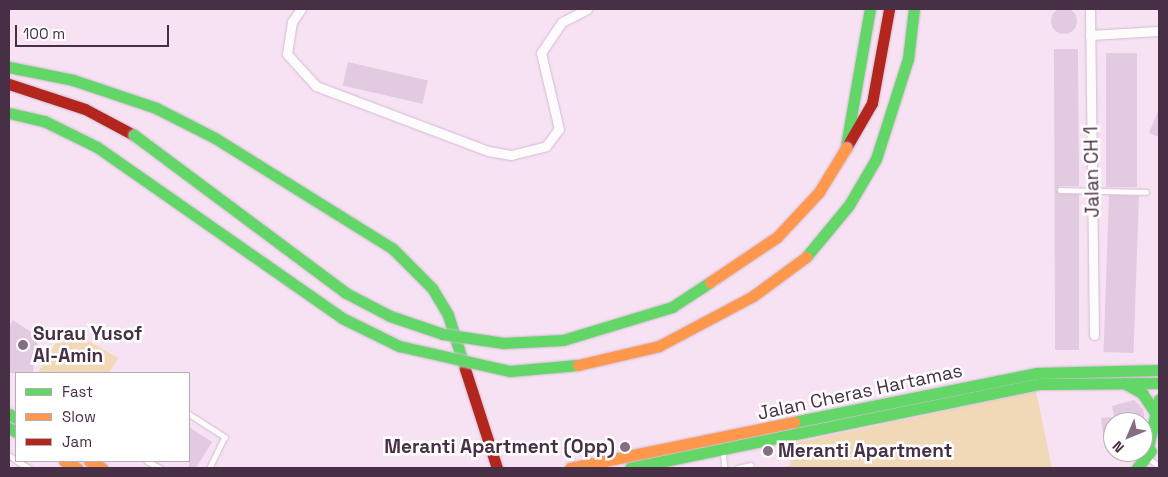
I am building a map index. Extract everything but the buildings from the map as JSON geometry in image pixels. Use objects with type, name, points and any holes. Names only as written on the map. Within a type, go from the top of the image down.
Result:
[{"type":"main road","points":[[846,148],[870,9]]},
{"type":"main road","points":[[9,84],[85,109],[134,135],[346,293],[390,316],[443,334],[503,343],[563,340],[618,327],[672,307],[777,237],[822,188],[846,148],[861,129],[872,103],[881,72],[889,9]]},
{"type":"main road","points":[[9,113],[44,121],[97,147],[342,318],[399,346],[510,371],[559,369],[660,346],[753,296],[807,256],[849,205],[876,159],[908,59],[914,9]]},
{"type":"main road","points":[[9,67],[73,80],[156,108],[215,138],[372,236],[413,267],[448,315],[497,468]]},
{"type":"main road","name":"Jalan Cheras Hartamas","points":[[630,468],[899,401],[1050,370],[1095,375],[1122,381],[1159,382]]},
{"type":"main road","name":"Jalan Cheras Hartamas","points":[[570,468],[722,445],[902,413],[1039,384],[1095,375],[1159,370]]},
{"type":"main road","points":[[1122,381],[1147,398],[1158,418]]},
{"type":"main road","points":[[1153,434],[1158,418],[1159,399]]},
{"type":"main road","points":[[899,401],[902,413]]},
{"type":"main road","points":[[91,462],[102,468]]},
{"type":"street","points":[[301,9],[292,22],[287,54],[316,86],[488,151],[511,155],[546,146],[559,129],[541,53],[562,22],[587,9]]},
{"type":"street","name":"Jalan CH 1","points":[[1090,9],[1094,335]]},
{"type":"street","points":[[1090,35],[1159,31]]},
{"type":"lane","points":[[1060,190],[1146,192]]},
{"type":"lane","points":[[190,415],[225,438],[210,468]]},
{"type":"lane","points":[[722,445],[726,468]]},
{"type":"lane","points":[[148,462],[160,468]]},
{"type":"lane","points":[[737,468],[751,465]]},
{"type":"shaded area","points":[[65,327],[118,358],[110,372],[39,372]]},
{"type":"shaded area","points":[[1036,392],[1052,468],[780,468],[791,465],[785,445]]},
{"type":"traffic: fast","points":[[846,146],[870,9]]},
{"type":"traffic: fast","points":[[806,257],[849,205],[876,159],[908,59],[914,9]]},
{"type":"traffic: fast","points":[[9,67],[73,80],[156,108],[215,138],[392,248],[432,288],[448,315],[465,369]]},
{"type":"traffic: fast","points":[[9,113],[44,121],[97,147],[342,318],[399,346],[510,371],[578,365]]},
{"type":"traffic: fast","points":[[134,135],[346,293],[390,316],[443,334],[503,343],[563,340],[672,307],[710,282]]},
{"type":"traffic: fast","points":[[794,422],[1036,373],[1159,370]]},
{"type":"traffic: fast","points":[[1124,383],[1142,393],[1157,415]]},
{"type":"traffic: fast","points":[[630,468],[1039,384],[1159,383]]},
{"type":"traffic: fast","points":[[1153,425],[1159,399]]},
{"type":"traffic: fast","points":[[9,414],[15,417]]},
{"type":"traffic: fast","points":[[9,428],[15,431]]},
{"type":"traffic: fast","points":[[1137,468],[1142,462]]},
{"type":"traffic: slow","points":[[710,282],[777,237],[819,192],[846,148]]},
{"type":"traffic: slow","points":[[578,365],[659,346],[753,296],[806,257]]},
{"type":"traffic: slow","points":[[570,468],[794,422]]},
{"type":"traffic: slow","points":[[66,462],[77,468]]},
{"type":"traffic: slow","points":[[91,462],[102,468]]},
{"type":"traffic: jam","points":[[846,148],[872,103],[889,9]]},
{"type":"traffic: jam","points":[[9,84],[85,109],[134,135]]},
{"type":"traffic: jam","points":[[465,369],[497,468]]},
{"type":"place","name":"Surau Yusof Al-Amin","points":[[23,345]]},
{"type":"place","name":"Meranti Apartment (Opp)","points":[[625,447]]},
{"type":"place","name":"Meranti Apartment","points":[[768,451]]}]
